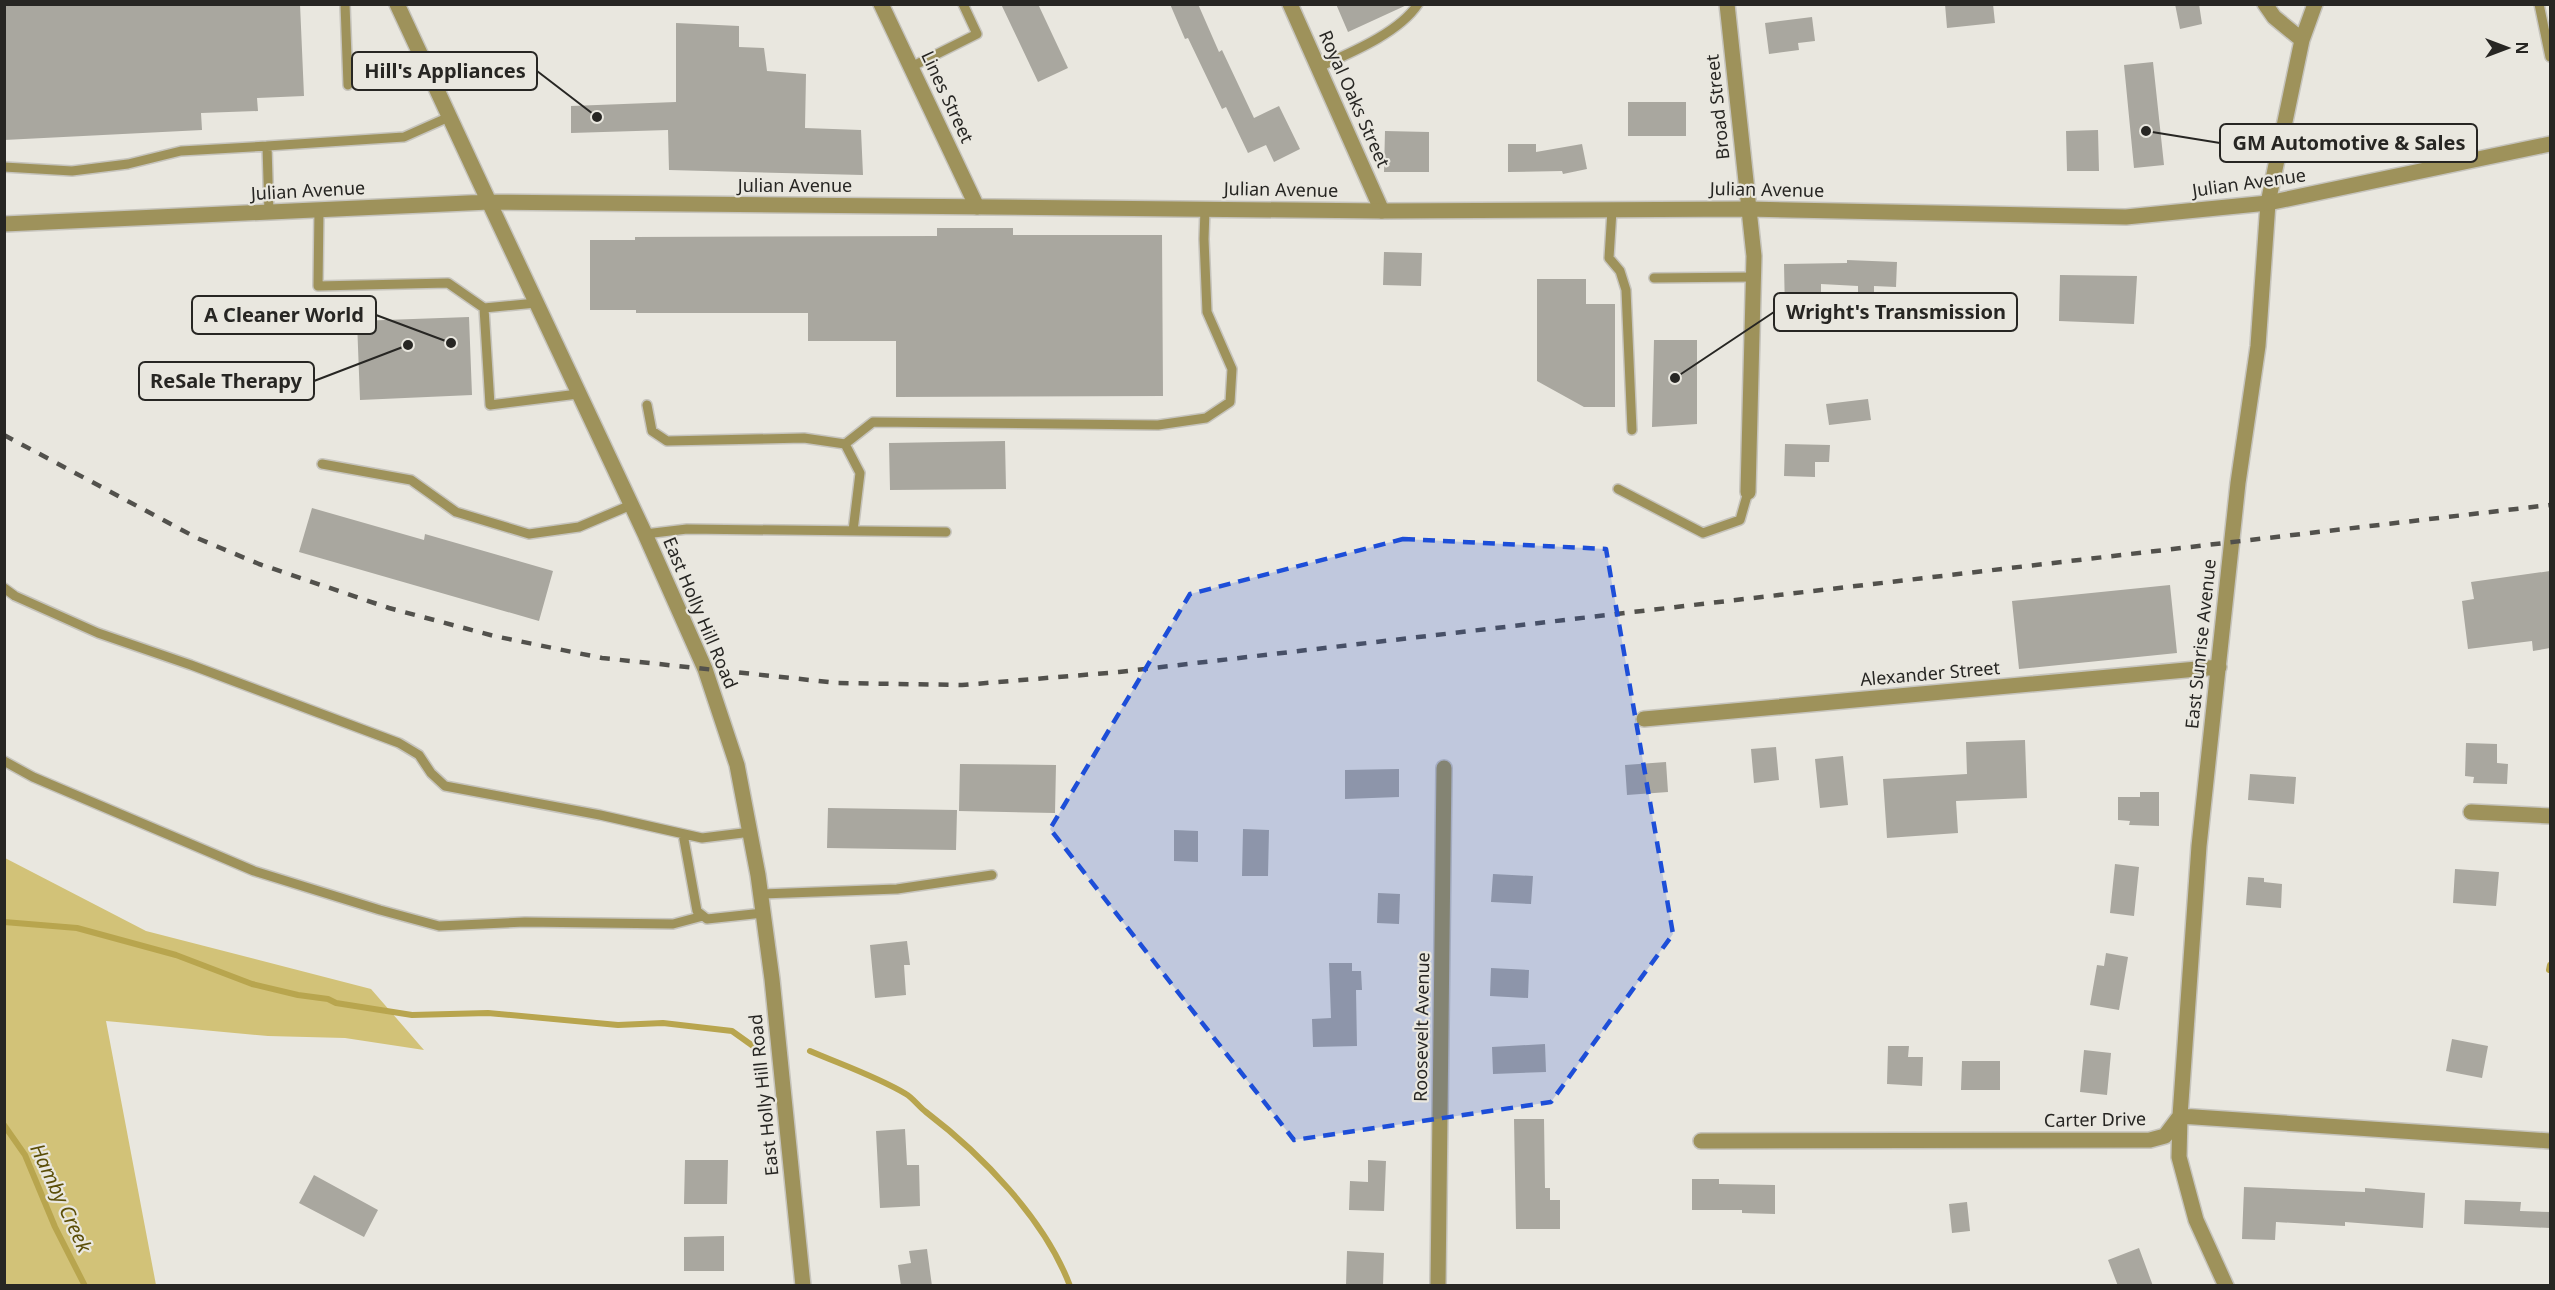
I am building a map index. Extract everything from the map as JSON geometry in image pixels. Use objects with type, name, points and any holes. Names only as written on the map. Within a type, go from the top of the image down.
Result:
[{"type":"street","name":"East Holly Hill Road","points":[[397,4],[645,534],[705,669],[737,765],[751,832],[772,979],[803,1286]]},
{"type":"street","name":"Lines Street","points":[[881,4],[977,207]]},
{"type":"street","name":"Royal Oaks Street","points":[[1290,4],[1382,211]]},
{"type":"street","name":"Broad Street","points":[[1727,4],[1754,256],[1748,492]]},
{"type":"street","points":[[2265,4],[2274,17],[2302,40]]},
{"type":"street","name":"East Sunrise Avenue","points":[[2226,1286],[2196,1220],[2179,1157],[2180,1116],[2199,846],[2238,483],[2258,346],[2268,203],[2302,40],[2315,4]]},
{"type":"street","name":"Julian Avenue","points":[[4,224],[489,202],[1382,211],[1748,209],[2126,217],[2268,203],[2550,144]]},
{"type":"street","name":"Alexander Street","points":[[1644,719],[2219,667]]},
{"type":"street","name":"Roosevelt Avenue","points":[[1438,1286],[1444,768]]},
{"type":"street","points":[[2472,812],[2550,816]]},
{"type":"street","points":[[2180,1116],[2550,1141]]},
{"type":"street","name":"Carter Drive","points":[[1701,1141],[2150,1140],[2165,1136],[2180,1116]]},
{"type":"lane","points":[[345,4],[348,85]]},
{"type":"lane","points":[[911,68],[977,34],[963,4]]},
{"type":"lane","points":[[1319,67],[1382,34],[1410,14],[1418,4]]},
{"type":"lane","points":[[2539,4],[2550,57]]},
{"type":"lane","points":[[4,167],[72,171],[128,164],[181,151],[405,137],[449,117]]},
{"type":"lane","points":[[267,146],[269,213]]},
{"type":"lane","points":[[647,405],[652,431],[667,441],[804,438],[845,444],[873,422],[1158,425],[1206,418],[1230,402],[1232,369],[1208,312],[1204,239],[1205,209]]},
{"type":"lane","points":[[319,210],[318,286],[448,283],[484,308],[536,303]]},
{"type":"lane","points":[[1612,210],[1609,258],[1620,271],[1626,290],[1632,430]]},
{"type":"lane","points":[[1654,278],[1754,277]]},
{"type":"lane","points":[[484,308],[490,405],[578,394]]},
{"type":"lane","points":[[845,444],[860,473],[853,531]]},
{"type":"lane","points":[[322,464],[411,480],[456,512],[530,534],[579,527],[631,505]]},
{"type":"lane","points":[[1618,489],[1703,533],[1740,519],[1748,492]]},
{"type":"lane","points":[[645,534],[687,529],[946,532]]},
{"type":"lane","points":[[4,588],[15,596],[98,633],[399,743],[419,755],[431,773],[445,786],[600,814],[702,838],[751,832]]},
{"type":"lane","points":[[4,761],[33,777],[254,871],[439,926],[525,922],[672,924],[703,916]]},
{"type":"lane","points":[[683,834],[697,911],[707,919],[763,913]]},
{"type":"lane","points":[[760,894],[897,889],[992,875]]},
{"type":"highlighted area","points":[[1403,539],[1606,549],[1673,934],[1551,1102],[1294,1140],[1050,829],[1190,594]]},
{"type":"shaded area","points":[[5,858],[146,931],[371,989],[424,1050],[345,1038],[268,1036],[106,1021],[156,1285],[5,1285]]},
{"type":"building","points":[[4,4],[300,4],[304,96],[257,98],[258,111],[201,113],[202,130],[4,140]]},
{"type":"building","points":[[1001,4],[1038,4],[1068,68],[1038,82]]},
{"type":"building","points":[[1170,4],[1198,4],[1219,52],[1222,50],[1254,118],[1279,106],[1300,149],[1274,162],[1266,145],[1248,153],[1226,107],[1222,109],[1188,38],[1185,39]]},
{"type":"building","points":[[1336,4],[1409,4],[1348,32]]},
{"type":"building","points":[[1945,4],[1993,4],[1995,23],[1947,28]]},
{"type":"building","points":[[2175,4],[2199,4],[2202,24],[2180,29]]},
{"type":"building","points":[[1812,17],[1815,41],[1798,43],[1799,50],[1769,54],[1765,23]]},
{"type":"building","points":[[676,23],[739,26],[739,47],[764,48],[767,71],[806,74],[805,128],[861,130],[863,175],[669,170],[668,130],[571,133],[571,106],[676,102]]},
{"type":"building","points":[[2153,62],[2164,165],[2134,168],[2124,65]]},
{"type":"building","points":[[1628,102],[1686,102],[1686,136],[1628,136]]},
{"type":"building","points":[[2098,130],[2099,171],[2067,171],[2066,131]]},
{"type":"building","points":[[1385,131],[1429,132],[1429,172],[1384,172]]},
{"type":"building","points":[[1508,144],[1536,144],[1536,152],[1582,144],[1587,169],[1563,174],[1562,171],[1508,172]]},
{"type":"building","points":[[937,228],[1013,228],[1013,235],[1162,235],[1163,396],[896,397],[896,341],[808,341],[808,313],[636,313],[636,310],[590,310],[590,240],[635,240],[635,237],[937,236]]},
{"type":"building","points":[[1384,252],[1422,253],[1421,286],[1383,285]]},
{"type":"building","points":[[1847,260],[1897,262],[1896,287],[1874,286],[1874,301],[1858,300],[1858,286],[1821,284],[1821,295],[1812,296],[1812,313],[1785,314],[1784,264],[1847,263]]},
{"type":"building","points":[[2060,275],[2137,276],[2134,324],[2059,321]]},
{"type":"building","points":[[1537,279],[1586,279],[1586,304],[1615,304],[1615,407],[1584,407],[1537,381]]},
{"type":"building","points":[[469,317],[472,395],[360,400],[357,321]]},
{"type":"building","points":[[1654,340],[1697,340],[1697,424],[1652,427]]},
{"type":"building","points":[[1868,399],[1871,420],[1829,425],[1826,404]]},
{"type":"building","points":[[1005,441],[1006,489],[890,490],[889,443]]},
{"type":"building","points":[[1785,444],[1830,445],[1829,462],[1815,462],[1815,477],[1784,476]]},
{"type":"building","points":[[312,508],[424,540],[425,534],[553,571],[539,621],[299,552]]},
{"type":"building","points":[[2550,571],[2550,648],[2533,651],[2532,641],[2468,649],[2462,601],[2474,599],[2471,582]]},
{"type":"building","points":[[2170,585],[2177,653],[2019,669],[2012,601]]},
{"type":"building","points":[[2025,740],[2027,798],[1956,801],[1958,833],[1887,838],[1883,779],[1967,774],[1966,742]]},
{"type":"building","points":[[2466,743],[2497,744],[2497,763],[2508,764],[2507,784],[2473,783],[2474,777],[2465,776]]},
{"type":"building","points":[[1776,747],[1779,780],[1754,783],[1751,749]]},
{"type":"building","points":[[1843,756],[1848,805],[1820,808],[1815,759]]},
{"type":"building","points":[[1666,762],[1668,792],[1627,795],[1625,765]]},
{"type":"building","points":[[960,764],[1056,765],[1055,813],[959,811]]},
{"type":"building","points":[[1399,769],[1399,797],[1345,799],[1345,770]]},
{"type":"building","points":[[2250,774],[2296,777],[2294,804],[2248,800]]},
{"type":"building","points":[[2140,792],[2159,792],[2159,826],[2129,825],[2130,821],[2118,820],[2118,797],[2140,797]]},
{"type":"building","points":[[828,808],[957,810],[956,850],[827,848]]},
{"type":"building","points":[[1243,829],[1269,830],[1268,876],[1242,876]]},
{"type":"building","points":[[1174,830],[1198,831],[1198,862],[1174,861]]},
{"type":"building","points":[[2115,864],[2139,867],[2134,916],[2110,913]]},
{"type":"building","points":[[2455,869],[2499,872],[2496,906],[2453,903]]},
{"type":"building","points":[[1493,874],[1533,876],[1531,904],[1491,902]]},
{"type":"building","points":[[2248,877],[2264,878],[2264,882],[2282,884],[2281,908],[2246,905]]},
{"type":"building","points":[[1378,893],[1400,894],[1399,924],[1377,923]]},
{"type":"building","points":[[907,941],[910,965],[904,965],[906,995],[875,998],[870,945]]},
{"type":"building","points":[[2106,953],[2128,957],[2119,1010],[2090,1005],[2097,965],[2104,966]]},
{"type":"building","points":[[1329,963],[1352,963],[1352,971],[1361,971],[1362,990],[1356,990],[1357,1046],[1313,1047],[1312,1019],[1331,1018]]},
{"type":"building","points":[[1491,968],[1529,970],[1528,998],[1490,996]]},
{"type":"building","points":[[2452,1039],[2488,1046],[2482,1078],[2446,1071]]},
{"type":"building","points":[[1545,1044],[1546,1072],[1493,1074],[1492,1047]]},
{"type":"building","points":[[1888,1046],[1909,1046],[1908,1057],[1923,1057],[1922,1086],[1887,1084]]},
{"type":"building","points":[[2084,1050],[2111,1053],[2107,1095],[2080,1092]]},
{"type":"building","points":[[1962,1061],[2000,1061],[2000,1090],[1961,1090]]},
{"type":"building","points":[[1514,1119],[1544,1119],[1545,1188],[1550,1188],[1550,1200],[1560,1200],[1560,1229],[1516,1229]]},
{"type":"building","points":[[905,1129],[907,1165],[919,1165],[920,1206],[880,1208],[876,1131]]},
{"type":"building","points":[[685,1160],[728,1160],[727,1204],[684,1204]]},
{"type":"building","points":[[1368,1160],[1386,1161],[1384,1211],[1349,1210],[1350,1181],[1368,1182]]},
{"type":"building","points":[[314,1175],[378,1210],[364,1237],[299,1203]]},
{"type":"building","points":[[1692,1179],[1719,1179],[1719,1184],[1775,1185],[1775,1214],[1742,1213],[1742,1210],[1692,1210]]},
{"type":"building","points":[[2244,1187],[2365,1192],[2365,1188],[2425,1193],[2423,1228],[2345,1222],[2345,1226],[2276,1222],[2275,1240],[2242,1239]]},
{"type":"building","points":[[2465,1200],[2521,1202],[2520,1211],[2550,1212],[2550,1228],[2464,1224]]},
{"type":"building","points":[[1967,1202],[1970,1231],[1952,1233],[1949,1204]]},
{"type":"building","points":[[724,1236],[724,1271],[684,1271],[684,1237]]},
{"type":"building","points":[[2139,1248],[2153,1286],[2118,1286],[2108,1260]]},
{"type":"building","points":[[927,1249],[932,1286],[901,1286],[898,1265],[911,1263],[909,1251]]},
{"type":"building","points":[[1347,1251],[1384,1253],[1383,1286],[1346,1286]]},
{"type":"waterway","points":[[4,922],[77,928],[176,955],[252,984],[298,995],[328,999],[336,1003],[412,1015],[488,1013],[618,1025],[663,1023],[732,1031],[753,1046]]},
{"type":"waterway","points":[[2549,970],[2550,965]]},
{"type":"waterway","points":[[810,1051],[871,1076],[906,1094],[968,1147],[1009,1190],[1045,1236],[1070,1286]]},
{"type":"waterway","name":"Hamby Creek","points":[[4,1125],[25,1155],[55,1227],[85,1286]]},
{"type":"railway","points":[[4,435],[197,538],[259,564],[389,608],[494,636],[602,658],[838,683],[962,685],[1119,672],[2550,505]]},
{"type":"place","name":"Hill's Appliances","points":[[597,117]]},
{"type":"place","name":"GM Automotive & Sales","points":[[2146,131]]},
{"type":"place","name":"A Cleaner World","points":[[451,343]]},
{"type":"place","name":"ReSale Therapy","points":[[408,345]]},
{"type":"place","name":"Wright's Transmission","points":[[1675,378]]}]
